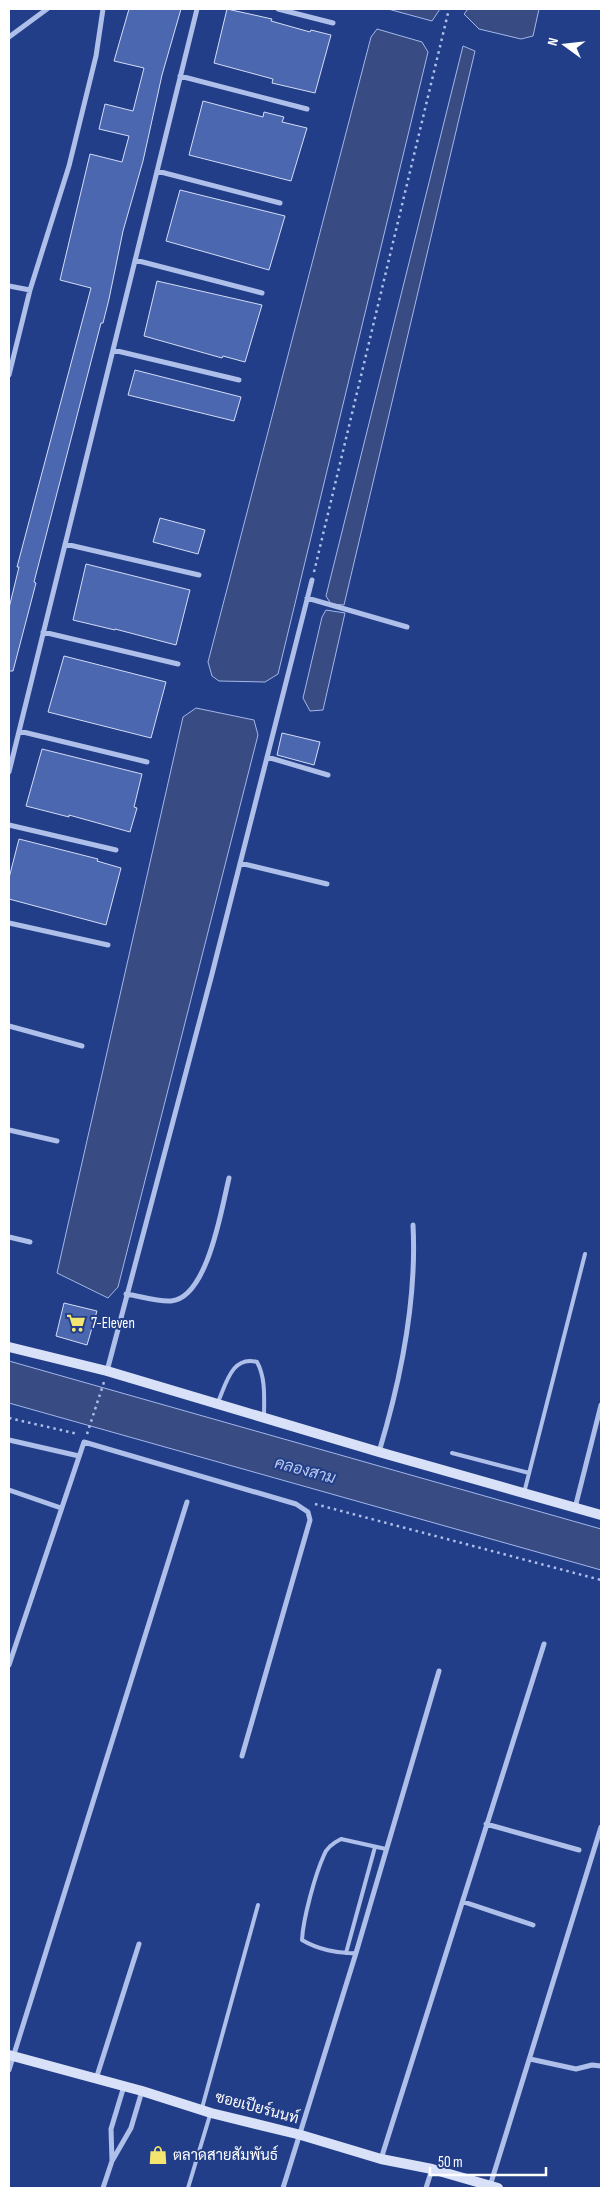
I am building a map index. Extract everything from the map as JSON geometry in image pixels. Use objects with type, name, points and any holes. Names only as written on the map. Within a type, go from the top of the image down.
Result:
[{"type":"street","points":[[9,37],[47,9]]},
{"type":"street","points":[[9,376],[30,290],[69,166],[96,56],[104,9]]},
{"type":"street","points":[[9,772],[197,9]]},
{"type":"street","points":[[278,9],[333,23]]},
{"type":"street","points":[[180,76],[307,109]]},
{"type":"street","points":[[157,171],[280,203]]},
{"type":"street","points":[[135,260],[262,293]]},
{"type":"street","points":[[9,286],[30,290]]},
{"type":"street","points":[[113,350],[239,380]]},
{"type":"street","points":[[65,544],[199,575]]},
{"type":"street","points":[[106,1371],[214,966],[312,580]]},
{"type":"street","points":[[308,598],[407,627]]},
{"type":"street","points":[[43,632],[178,664]]},
{"type":"street","points":[[18,731],[147,762]]},
{"type":"street","points":[[267,757],[328,775]]},
{"type":"street","points":[[9,825],[116,850]]},
{"type":"street","points":[[240,862],[327,884]]},
{"type":"street","points":[[9,923],[108,945]]},
{"type":"street","points":[[9,1026],[82,1046]]},
{"type":"street","points":[[9,1130],[57,1141]]},
{"type":"street","points":[[126,1294],[172,1301],[184,1295],[196,1283],[208,1260],[229,1178]]},
{"type":"street","points":[[380,1452],[395,1399],[408,1322],[415,1251],[414,1225]]},
{"type":"street","points":[[9,1237],[30,1242]]},
{"type":"street","points":[[9,1347],[218,1402],[380,1452],[601,1515]]},
{"type":"street","points":[[575,1508],[601,1405]]},
{"type":"street","points":[[9,1440],[79,1456]]},
{"type":"street","points":[[9,1664],[84,1442],[296,1504],[308,1512],[310,1520],[306,1539],[242,1756]]},
{"type":"street","points":[[9,1490],[61,1508]]},
{"type":"street","points":[[9,2070],[11,2056],[187,1502]]},
{"type":"street","points":[[381,2159],[464,1902],[486,1824],[544,1644]]},
{"type":"street","points":[[283,2188],[356,1953],[438,1671]]},
{"type":"street","points":[[486,1824],[580,1850]]},
{"type":"street","points":[[494,2187],[530,2059],[601,1827]]},
{"type":"street","points":[[464,1902],[533,1924]]},
{"type":"street","points":[[96,2079],[139,1944]]},
{"type":"street","name":"ซอยเปียร์นนท์","points":[[11,2056],[301,2135],[381,2159],[432,2169],[494,2187]]},
{"type":"street","points":[[530,2059],[576,2069],[592,2065],[601,2066]]},
{"type":"street","points":[[112,2161],[112,2129],[124,2086]]},
{"type":"street","points":[[103,2188],[112,2161],[127,2138],[142,2091]]},
{"type":"street","points":[[426,2188],[432,2169]]},
{"type":"lane","points":[[524,1493],[585,1254]]},
{"type":"lane","points":[[218,1402],[231,1372],[238,1364],[248,1360],[257,1362],[261,1369],[263,1382],[264,1417]]},
{"type":"lane","points":[[452,1453],[529,1473]]},
{"type":"lane","points":[[356,1953],[346,1954],[311,1945],[302,1940],[303,1925],[324,1854],[331,1844],[341,1839],[386,1849]]},
{"type":"lane","points":[[346,1954],[375,1847]]},
{"type":"lane","points":[[188,2188],[258,1906]]},
{"type":"path","points":[[312,580],[449,9]]},
{"type":"path","points":[[85,1440],[103,1385]]},
{"type":"water","points":[[388,9],[440,9],[432,21]]},
{"type":"water","points":[[468,9],[539,9],[533,36],[521,39],[479,29],[464,14]]},
{"type":"water","points":[[377,29],[422,42],[428,52],[278,674],[265,682],[219,681],[212,676],[208,662],[371,37]]},
{"type":"water","points":[[463,46],[475,51],[344,605],[331,604],[326,596]]},
{"type":"water","points":[[326,610],[345,613],[323,710],[310,711],[303,698],[322,617]]},
{"type":"water","points":[[196,708],[254,720],[258,735],[118,1287],[108,1298],[57,1273],[183,717]]},
{"type":"water","name":"คลองสาม","points":[[9,1361],[601,1529],[601,1570],[9,1403]]},
{"type":"building","points":[[129,9],[181,9],[162,75],[143,161],[123,231],[109,299],[103,323],[101,323],[34,582],[36,583],[13,671],[9,671],[9,608],[19,567],[17,567],[91,288],[60,280],[90,154],[122,162],[129,136],[99,129],[105,104],[133,111],[144,68],[114,61]]},
{"type":"building","points":[[227,9],[272,19],[271,21],[310,32],[311,30],[331,35],[315,93],[272,83],[273,79],[214,63]]},
{"type":"building","points":[[203,101],[263,117],[264,112],[284,117],[282,122],[307,128],[291,181],[189,155]]},
{"type":"building","points":[[180,190],[285,216],[269,270],[166,241]]},
{"type":"building","points":[[157,281],[262,305],[245,362],[223,356],[222,358],[144,336]]},
{"type":"building","points":[[135,370],[241,397],[234,421],[128,395]]},
{"type":"building","points":[[160,518],[205,530],[198,554],[153,542]]},
{"type":"building","points":[[86,564],[190,590],[176,645],[73,620]]},
{"type":"building","points":[[64,656],[166,682],[151,738],[48,712]]},
{"type":"building","points":[[282,733],[320,742],[314,765],[277,755]]},
{"type":"building","points":[[42,749],[142,774],[134,807],[137,808],[130,832],[69,815],[69,817],[26,806]]},
{"type":"building","points":[[19,839],[98,859],[97,861],[121,868],[106,925],[9,899],[9,878]]},
{"type":"building","name":"7-Eleven","points":[[64,1303],[97,1311],[87,1345],[56,1336]]},
{"type":"place","name":"7-Eleven","points":[[76,1323]]},
{"type":"place","name":"ตลาดสายสัมพันธ์","points":[[158,2155]]}]
